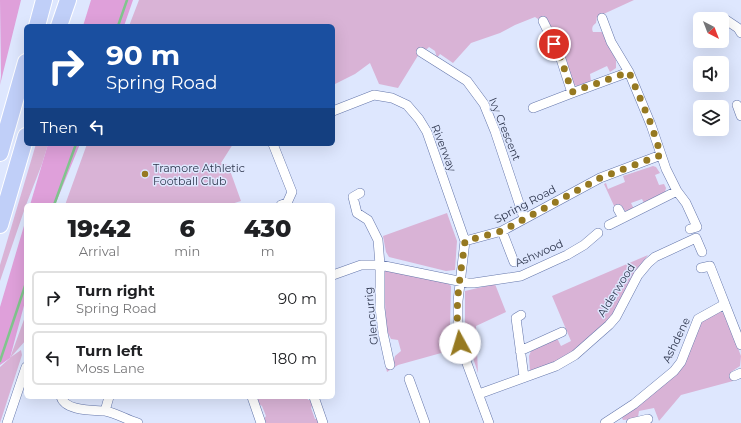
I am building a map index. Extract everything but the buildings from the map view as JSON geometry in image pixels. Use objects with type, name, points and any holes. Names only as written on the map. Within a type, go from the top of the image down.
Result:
[{"type":"highway","points":[[38,24],[44,0]]},
{"type":"highway","points":[[60,24],[68,0]]},
{"type":"highway","points":[[0,153],[24,69]]},
{"type":"highway","points":[[0,225],[24,143]]},
{"type":"highway","points":[[0,232],[5,208]]},
{"type":"street","points":[[602,18],[611,42],[629,72],[651,124],[666,169],[677,191],[686,203],[697,227],[690,229]]},
{"type":"street","points":[[543,21],[560,56],[572,92]]},
{"type":"street","points":[[729,22],[738,28],[741,33]]},
{"type":"street","name":"Ivy Crescent","points":[[421,52],[467,82],[484,104],[508,168],[524,218]]},
{"type":"street","points":[[533,108],[572,92],[629,72]]},
{"type":"street","name":"Riverway","points":[[335,110],[374,95],[392,98],[407,105],[419,119],[426,132],[465,241]]},
{"type":"street","points":[[737,105],[741,116]]},
{"type":"street","points":[[274,146],[292,192],[287,203]]},
{"type":"street","name":"Spring Road","points":[[465,241],[502,231],[600,178],[661,155]]},
{"type":"street","points":[[609,225],[677,191]]},
{"type":"street","name":"Glencurrig","points":[[360,193],[353,197],[356,213],[368,220],[378,240],[380,265],[380,308],[383,333],[390,366]]},
{"type":"street","points":[[618,209],[623,218]]},
{"type":"street","points":[[502,231],[514,262]]},
{"type":"street","name":"Ashwood","points":[[460,282],[474,283],[521,276],[568,255],[584,245],[598,233]]},
{"type":"street","name":"Alderwood","points":[[479,394],[556,366],[592,341],[616,317],[638,275],[655,257],[696,238],[702,252]]},
{"type":"street","points":[[465,241],[457,320],[458,336],[489,423]]},
{"type":"street","points":[[335,274],[361,265],[380,265],[460,282]]},
{"type":"street","points":[[701,268],[710,266],[741,345]]},
{"type":"street","name":"Ashdene","points":[[612,422],[674,371],[681,362],[698,319],[725,304]]},
{"type":"street","points":[[521,315],[516,318],[524,377]]},
{"type":"street","points":[[520,351],[562,332]]},
{"type":"street","points":[[6,423],[24,373]]},
{"type":"street","points":[[409,379],[425,423]]},
{"type":"street","points":[[62,399],[68,405],[87,410],[105,411],[138,423]]},
{"type":"street","points":[[105,411],[108,399]]},
{"type":"street","points":[[253,399],[261,423]]},
{"type":"street","points":[[315,399],[323,423]]},
{"type":"street","points":[[631,423],[648,419]]},
{"type":"shaded area","points":[[0,0],[21,0],[0,85],[1,76]]},
{"type":"shaded area","points":[[91,0],[133,0],[125,24],[84,24]]},
{"type":"shaded area","points":[[139,0],[634,0],[597,17],[596,23],[593,27],[593,32],[602,32],[616,60],[616,68],[610,72],[607,66],[590,74],[591,81],[577,86],[572,84],[564,60],[545,16],[538,19],[535,17],[500,33],[471,43],[453,63],[440,54],[437,58],[435,51],[429,47],[427,49],[422,49],[398,88],[379,84],[370,63],[355,74],[335,84],[335,24],[130,24]]},
{"type":"shaded area","points":[[35,146],[47,146],[27,203],[24,203],[24,211],[0,281],[0,265]]},
{"type":"shaded area","points":[[47,146],[79,146],[56,203],[31,203]]},
{"type":"shaded area","name":"Tramore Athletic Football Club","points":[[86,146],[232,146],[221,163],[228,165],[241,201],[234,203],[66,203]]},
{"type":"shaded area","points":[[653,166],[656,167],[660,173],[655,175],[659,185],[664,184],[666,188],[665,192],[644,203],[642,199],[631,203],[634,209],[625,211],[621,205],[615,208],[604,184],[606,183],[608,189],[625,182],[623,176]]},
{"type":"shaded area","points":[[447,213],[457,241],[455,270],[446,271],[389,257],[386,252],[383,236]]},
{"type":"shaded area","points":[[24,226],[24,306],[10,358],[0,365],[0,307]]},
{"type":"shaded area","points":[[648,255],[631,278],[617,309],[610,319],[565,357],[550,365],[530,371],[529,356],[531,351],[555,340],[558,340],[561,346],[571,341],[552,296]]},
{"type":"shaded area","points":[[388,270],[448,283],[451,286],[450,328],[452,350],[398,365],[387,372],[386,368],[393,365],[395,356],[401,351],[398,340],[391,339],[386,329],[384,275],[385,271]]},
{"type":"shaded area","points":[[495,284],[506,312],[476,326],[478,373],[465,334],[465,291]]},
{"type":"shaded area","points":[[721,311],[725,315],[741,356],[740,366],[731,372],[733,381],[681,395],[659,421],[654,408],[639,411],[638,417],[635,419],[623,420],[622,418],[624,415],[671,379],[701,322]]},
{"type":"shaded area","points":[[24,320],[24,342],[11,357],[21,350],[22,355],[0,423],[0,367],[10,358]]},
{"type":"shaded area","points":[[257,399],[311,400],[311,408],[315,419],[317,419],[319,423],[265,423],[264,419],[266,416],[262,406],[259,404]]},
{"type":"waterway","points":[[119,24],[127,0]]},
{"type":"waterway","points":[[55,203],[75,146]]},
{"type":"waterway","points":[[0,361],[24,289]]},
{"type":"place","name":"Tramore Athletic Football Club","points":[[145,174]]},
{"type":"route","points":[[460,343],[457,323],[458,301],[465,241],[502,231],[600,178],[661,155],[651,124],[629,72],[572,92],[560,56],[554,44]]}]
